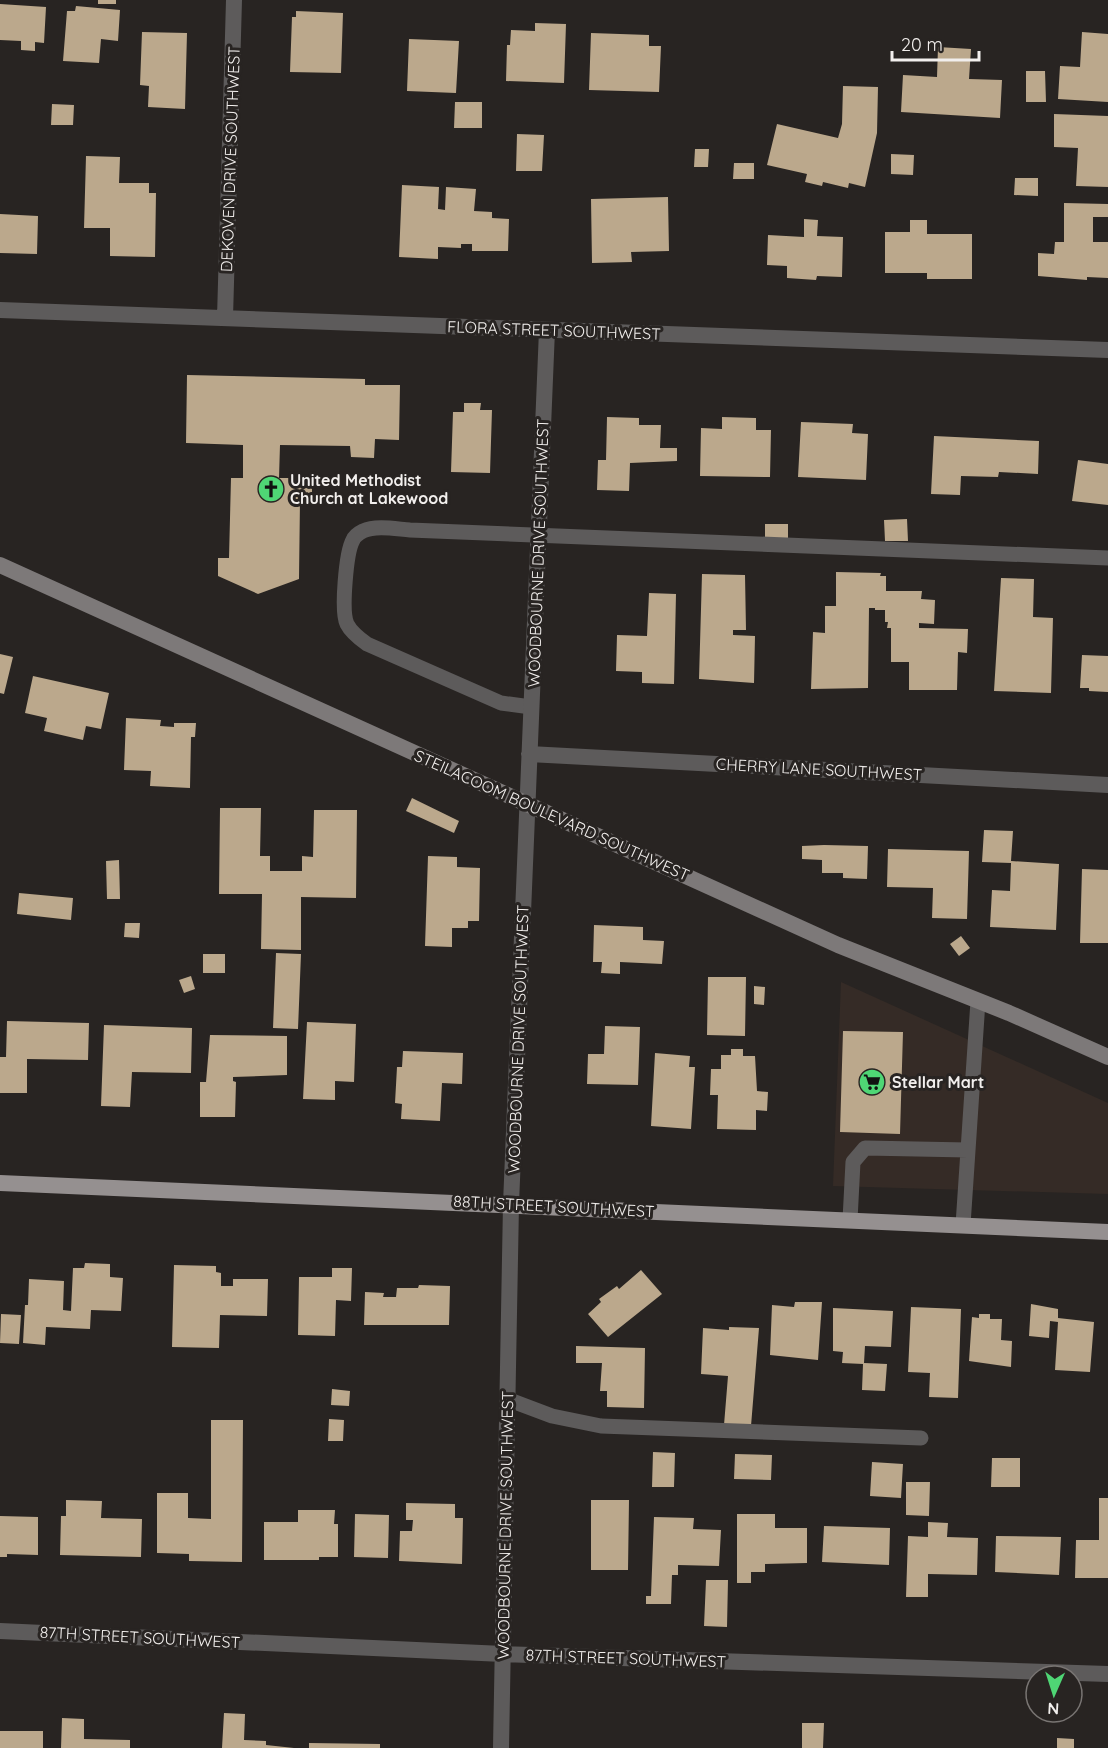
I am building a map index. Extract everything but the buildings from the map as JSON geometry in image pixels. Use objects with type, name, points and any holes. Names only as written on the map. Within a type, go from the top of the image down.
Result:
[{"type":"main road","name":"STEILACOOM BOULEVARD SOUTHWEST","points":[[0,565],[838,945],[978,1001],[1108,1057]]},
{"type":"main road","name":"88TH STREET SOUTHWEST","points":[[0,1183],[1108,1232]]},
{"type":"street","name":"DEKOVEN DRIVE SOUTHWEST","points":[[225,318],[234,0]]},
{"type":"street","name":"FLORA STREET SOUTHWEST","points":[[0,310],[1108,350]]},
{"type":"street","name":"WOODBOURNE DRIVE SOUTHWEST","points":[[501,1748],[511,1204],[547,330]]},
{"type":"street","name":"CHERRY LANE SOUTHWEST","points":[[529,754],[1108,785]]},
{"type":"street","name":"87TH STREET SOUTHWEST","points":[[0,1631],[503,1654],[1108,1674]]},
{"type":"lane","points":[[531,706],[501,703],[367,644],[347,625],[344,615],[349,552],[353,538],[363,531],[373,529],[1108,558]]},
{"type":"lane","points":[[963,1225],[978,1001]]},
{"type":"lane","points":[[850,1220],[853,1162],[865,1148],[968,1150]]},
{"type":"lane","points":[[507,1399],[552,1416],[601,1426],[921,1438]]},
{"type":"shaded area","points":[[841,982],[1108,1103],[1108,1194],[833,1186]]},
{"type":"place","name":"United Methodist Church at Lakewood","points":[[271,489]]},
{"type":"place","name":"Stellar Mart","points":[[872,1082]]}]
